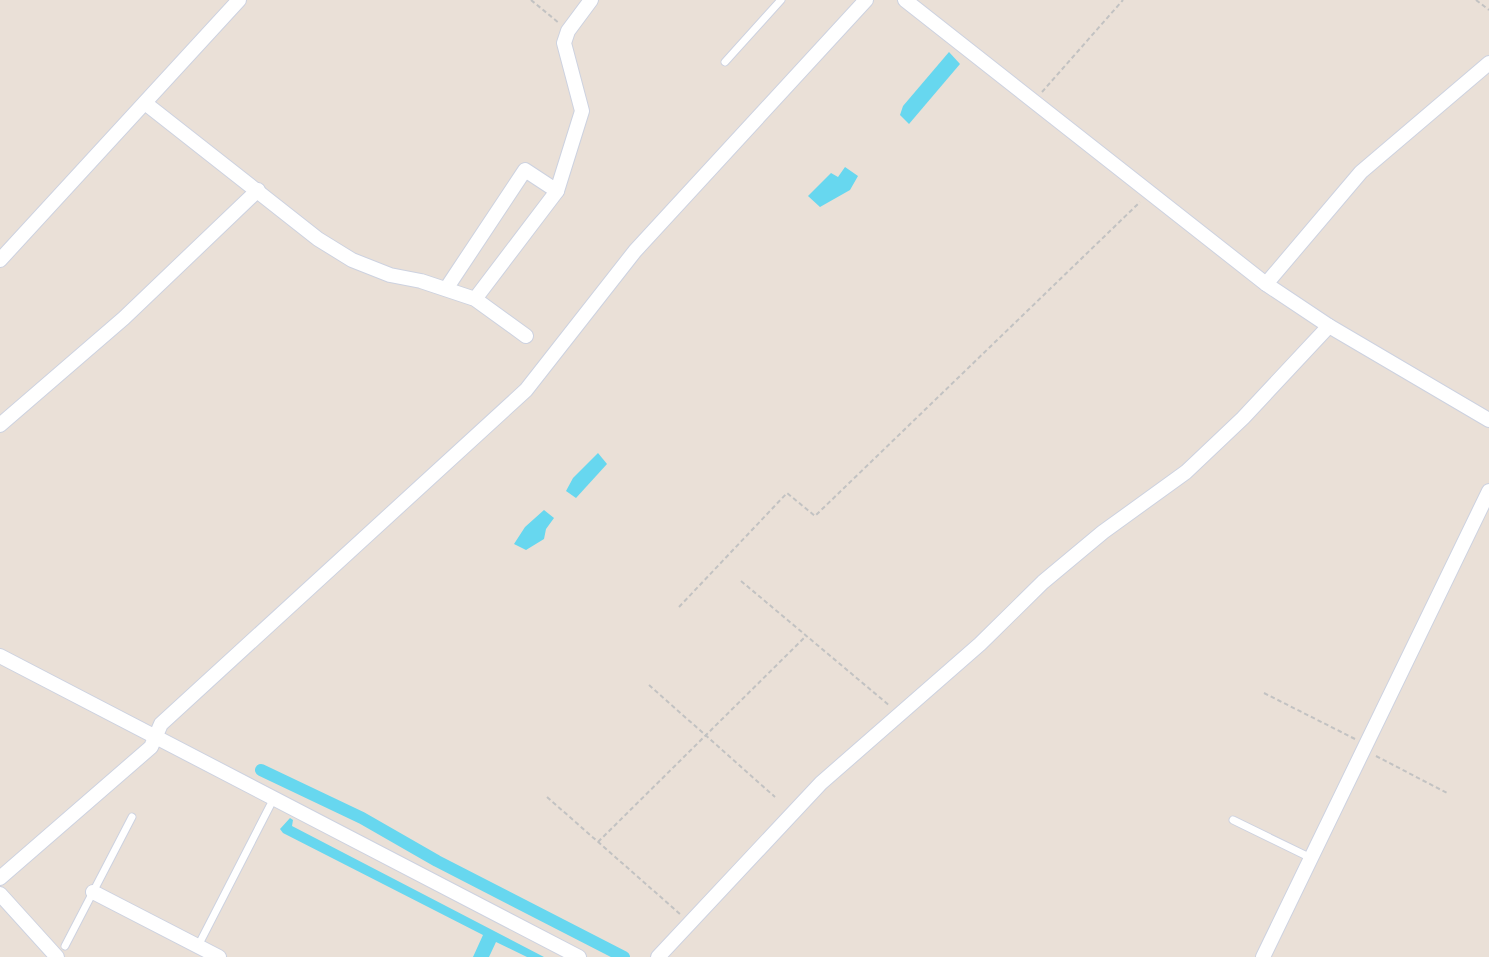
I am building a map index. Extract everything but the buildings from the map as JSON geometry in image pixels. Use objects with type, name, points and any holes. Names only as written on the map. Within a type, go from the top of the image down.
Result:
[{"type":"street","points":[[0,260],[239,0]]},
{"type":"street","points":[[475,299],[556,191],[582,111],[564,43],[568,31],[591,0]]},
{"type":"street","points":[[0,878],[151,747],[161,724],[526,390],[635,251],[866,0]]},
{"type":"street","points":[[905,0],[1266,284],[1329,326],[1489,420]]},
{"type":"street","points":[[1266,284],[1361,172],[1489,63]]},
{"type":"street","points":[[145,103],[318,239],[352,260],[390,274],[475,299],[526,336]]},
{"type":"street","points":[[446,289],[525,170],[556,191]]},
{"type":"street","points":[[0,425],[124,318],[197,251],[258,190]]},
{"type":"street","points":[[658,957],[821,783],[980,644],[1043,582],[1103,532],[1186,472],[1242,418],[1329,326]]},
{"type":"street","points":[[1263,957],[1489,491]]},
{"type":"street","points":[[0,656],[579,957]]},
{"type":"street","points":[[93,892],[219,957]]},
{"type":"street","points":[[0,894],[61,952]]},
{"type":"lane","points":[[725,62],[781,0]]},
{"type":"lane","points":[[198,946],[274,798]]},
{"type":"lane","points":[[61,952],[132,817]]},
{"type":"lane","points":[[1233,820],[1311,858]]},
{"type":"path","points":[[531,0],[568,31]]},
{"type":"path","points":[[1034,101],[1123,0]]},
{"type":"path","points":[[1476,0],[1489,10]]},
{"type":"path","points":[[679,607],[787,493],[815,516],[1150,191]]},
{"type":"path","points":[[741,581],[899,715]]},
{"type":"path","points":[[598,842],[806,636]]},
{"type":"path","points":[[649,686],[775,797]]},
{"type":"path","points":[[547,797],[690,923]]},
{"type":"water","points":[[949,52],[960,64],[909,124],[900,115],[903,106]]},
{"type":"water","points":[[845,167],[858,176],[850,190],[820,207],[808,196],[831,173],[838,177]]},
{"type":"water","points":[[598,453],[607,464],[576,498],[566,491],[573,478]]},
{"type":"water","points":[[544,510],[554,518],[546,529],[544,539],[526,550],[514,544],[525,527]]},
{"type":"water","points":[[290,818],[293,820],[292,826],[544,957],[527,957],[496,942],[489,957],[473,957],[483,935],[283,833],[280,829]]},
{"type":"waterway","points":[[261,770],[362,818],[437,861],[624,957]]}]
